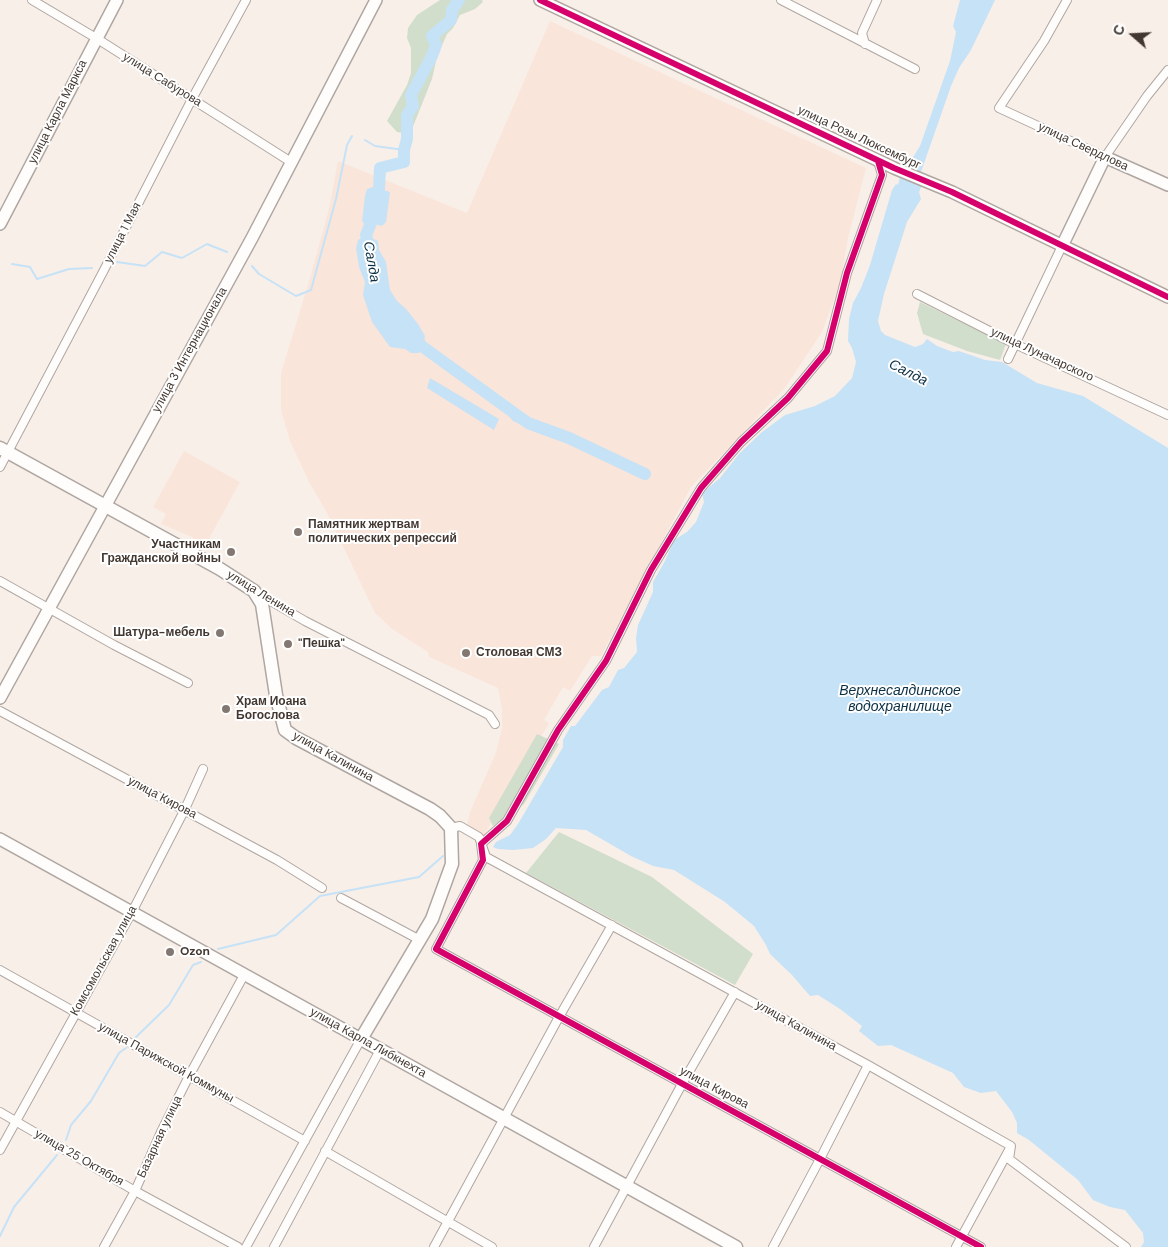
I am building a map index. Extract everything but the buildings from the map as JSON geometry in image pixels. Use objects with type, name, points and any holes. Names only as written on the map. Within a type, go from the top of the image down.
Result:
[{"type":"main road","name":"улица Карла Маркса","points":[[0,224],[117,0]]},
{"type":"main road","name":"улица 3 Интернационала","points":[[0,698],[252,238],[376,0]]},
{"type":"main road","name":"улица Розы Люксембург","points":[[540,0],[878,161],[952,192],[1168,297]]},
{"type":"main road","name":"улица Свердлова","points":[[1105,157],[1168,185]]},
{"type":"main road","points":[[1062,246],[1105,157]]},
{"type":"main road","name":"улица Ленина","points":[[4,450],[220,569],[254,591]]},
{"type":"main road","name":"улица Калинина","points":[[254,591],[262,604],[276,695],[285,730],[296,738],[430,809],[440,816],[451,828]]},
{"type":"main road","points":[[361,1039],[432,919],[452,864],[451,828]]},
{"type":"main road","name":"улица Карла Либкнехта","points":[[0,839],[736,1247]]},
{"type":"street","name":"улица Сабурова","points":[[32,0],[96,38],[291,162]]},
{"type":"street","name":"улица 1 Мая","points":[[0,467],[4,450],[104,270],[192,99],[246,0]]},
{"type":"street","points":[[781,0],[915,69]]},
{"type":"street","points":[[866,44],[862,33],[877,0]]},
{"type":"street","name":"улица Свердлова","points":[[1067,0],[1044,41],[999,108],[1105,157]]},
{"type":"street","points":[[1105,157],[1147,96],[1168,70]]},
{"type":"street","points":[[481,844],[507,821],[558,730],[606,661],[652,570],[701,488],[741,442],[788,398],[827,351],[847,273],[882,175],[878,161]]},
{"type":"street","points":[[1008,359],[1062,246]]},
{"type":"street","name":"улица Луначарского","points":[[917,294],[1015,344],[1168,415]]},
{"type":"street","points":[[0,581],[114,645],[188,683]]},
{"type":"street","name":"улица Ленина","points":[[254,591],[306,621],[489,715],[495,724]]},
{"type":"street","name":"улица Кирова","points":[[0,711],[91,761],[185,809],[277,860],[322,888]]},
{"type":"street","name":"Комсомольская улица","points":[[0,1150],[132,912],[185,809],[203,769]]},
{"type":"street","name":"улица Калинина","points":[[451,828],[460,826],[479,838],[486,857],[868,1065],[1011,1146]]},
{"type":"street","name":"улица Кирова","points":[[481,844],[482,860],[436,949],[559,1018],[981,1247]]},
{"type":"street","points":[[341,898],[420,940]]},
{"type":"street","points":[[434,1247],[612,925]]},
{"type":"street","name":"улица Парижской Коммуны","points":[[0,970],[305,1142]]},
{"type":"street","name":"Базарная улица","points":[[104,1247],[135,1190],[189,1076],[244,975]]},
{"type":"street","points":[[594,1247],[626,1185],[735,992]]},
{"type":"street","points":[[246,1247],[361,1039]]},
{"type":"street","points":[[274,1247],[380,1050]]},
{"type":"street","points":[[773,1247],[868,1065]]},
{"type":"street","name":"улица 25 Октября","points":[[0,1112],[238,1247]]},
{"type":"street","points":[[956,1247],[1011,1146]]},
{"type":"street","points":[[1011,1146],[1009,1159],[1126,1247]]},
{"type":"street","points":[[325,1151],[492,1247]]},
{"type":"shaded area","points":[[550,21],[866,168],[848,238],[840,284],[822,332],[784,389],[691,487],[601,656],[592,656],[570,691],[563,687],[544,720],[549,723],[484,835],[467,825],[470,812],[495,755],[502,729],[502,709],[498,688],[429,657],[428,652],[392,629],[375,613],[290,441],[281,410],[281,373],[329,209],[338,161],[467,213]]},
{"type":"shaded area","points":[[184,451],[240,482],[204,548],[192,537],[161,524],[166,514],[153,507]]},
{"type":"green space","points":[[440,0],[482,0],[483,2],[475,9],[460,15],[453,28],[447,34],[437,57],[432,79],[410,134],[397,132],[387,121],[407,85],[411,73],[411,48],[407,38],[408,28],[417,15]]},
{"type":"green space","points":[[920,302],[1006,344],[1000,360],[967,351],[923,334],[917,313]]},
{"type":"green space","points":[[537,734],[559,744],[524,804],[493,826],[489,818]]},
{"type":"green space","points":[[559,832],[652,877],[753,954],[735,985],[526,873]]},
{"type":"water","points":[[960,0],[995,0],[951,86],[921,172],[907,167],[920,146],[950,61],[956,32],[953,26]]},
{"type":"water","name":"Верхнесалдинское водохранилище","points":[[900,177],[922,185],[919,192],[921,199],[907,222],[884,294],[878,321],[881,331],[885,335],[915,347],[923,344],[927,339],[937,346],[953,352],[959,351],[985,360],[1002,362],[1037,383],[1083,396],[1168,448],[1168,1247],[1141,1247],[1144,1242],[1143,1233],[1125,1210],[1110,1207],[1093,1200],[1078,1180],[1029,1140],[1017,1133],[1017,1123],[1012,1112],[996,1091],[981,1093],[964,1087],[953,1073],[891,1045],[878,1046],[859,1031],[862,1026],[840,1009],[818,995],[810,996],[770,954],[754,926],[725,902],[674,870],[653,866],[631,856],[586,830],[556,828],[546,839],[533,848],[513,850],[493,847],[496,842],[510,835],[518,824],[563,747],[563,740],[571,726],[575,726],[602,690],[609,687],[618,670],[624,668],[637,652],[636,638],[638,625],[653,592],[653,582],[674,540],[687,532],[696,522],[704,502],[702,493],[720,478],[739,454],[762,432],[785,415],[815,406],[835,396],[852,378],[856,362],[848,341],[849,319],[853,303],[870,265],[892,190],[896,184],[898,185]]},
{"type":"water","points":[[373,187],[390,192],[386,222],[382,226],[371,223],[365,225],[362,221],[367,189]]},
{"type":"water","points":[[366,235],[378,241],[379,250],[386,262],[390,290],[397,301],[418,324],[425,336],[423,347],[419,353],[411,353],[405,349],[390,347],[372,322],[363,295],[365,282],[359,267],[356,248],[358,240]]},
{"type":"water","points":[[430,378],[499,419],[494,430],[427,388]]},
{"type":"water","points":[[495,399],[502,400],[526,416],[528,423],[522,425],[513,421]]},
{"type":"waterway","name":"Салда","points":[[370,251],[366,235],[371,223],[379,189],[380,168],[404,162],[404,150],[407,139],[407,115],[413,106],[411,95],[436,45],[432,36],[451,20],[452,10],[459,0]]},
{"type":"waterway","points":[[252,266],[259,274],[296,296],[311,290],[336,199],[347,145],[352,136]]},
{"type":"waterway","points":[[365,140],[375,146],[404,150]]},
{"type":"waterway","points":[[117,262],[145,266],[162,252],[182,258],[207,244],[227,252]]},
{"type":"waterway","points":[[12,264],[30,267],[37,279],[69,269],[92,268]]},
{"type":"waterway","name":"Салда","points":[[412,337],[528,423],[569,438],[645,474]]},
{"type":"waterway","points":[[218,949],[276,935],[320,896],[419,877],[443,856]]},
{"type":"waterway","points":[[135,1038],[169,1005],[193,965],[201,962]]},
{"type":"waterway","points":[[66,1140],[71,1125],[91,1101],[119,1053],[126,1048]]},
{"type":"waterway","points":[[0,1236],[14,1207],[57,1155]]},
{"type":"cycle path","points":[[540,0],[894,168],[952,192],[1168,297]]},
{"type":"cycle path","points":[[878,161],[882,175],[847,273],[827,351],[788,398],[741,442],[701,488],[651,570],[606,661],[558,730],[507,821],[481,844],[483,860],[436,949],[981,1247]]},
{"type":"place","name":"Памятник жертвам политических репрессий","points":[[298,532]]},
{"type":"place","name":"Участникам Гражданской войны","points":[[231,552]]},
{"type":"place","name":"Шатура-мебель","points":[[220,633]]},
{"type":"place","name":"\"Пешка\"","points":[[288,644]]},
{"type":"place","name":"Столовая СМЗ","points":[[466,653]]},
{"type":"place","name":"Храм Иоана Богослова","points":[[226,709]]},
{"type":"place","name":"Ozon","points":[[170,952]]}]
